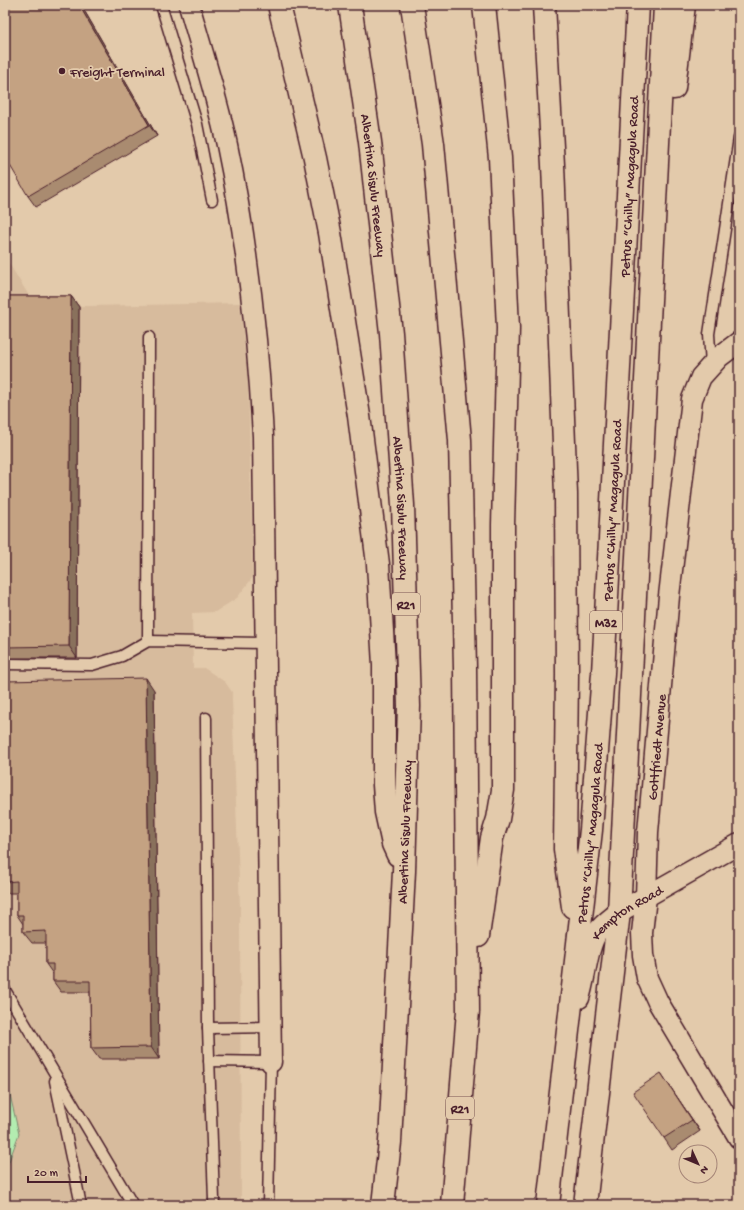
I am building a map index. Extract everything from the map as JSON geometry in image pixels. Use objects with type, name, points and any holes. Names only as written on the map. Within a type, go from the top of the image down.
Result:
[{"type":"main road","points":[[279,5],[313,150],[330,233],[359,416],[378,564],[384,665],[384,785],[386,812],[393,844],[404,871]]},
{"type":"main road","name":"Albertina Sisulu Freeway","points":[[350,5],[370,142],[387,295],[403,505],[408,706],[404,871],[390,1142],[383,1205]]},
{"type":"main road","name":"R21","points":[[412,5],[433,144],[460,440],[465,660],[468,1011],[452,1205]]},
{"type":"main road","points":[[468,1011],[492,838],[498,819],[503,790],[503,525],[508,328],[500,158],[484,5]]},
{"type":"main road","points":[[544,5],[553,166],[566,494],[567,676],[565,848],[577,936]]},
{"type":"main road","name":"Petrus “Chilly” Magagula Road","points":[[548,1205],[577,936],[591,830],[603,673],[638,5]]},
{"type":"main road","name":"Petrus “Chilly” Magagula Road","points":[[585,1205],[619,912],[653,256],[671,45],[665,5]]},
{"type":"main road","points":[[671,45],[684,5]]},
{"type":"street","points":[[189,5],[227,145],[244,236],[259,365],[263,436],[271,1062]]},
{"type":"street","name":"Gottfriedt Avenue","points":[[735,344],[700,377],[692,399],[669,604],[650,817],[646,897],[642,933],[643,955],[648,978],[658,1002],[739,1138]]},
{"type":"street","name":"Kempton Road","points":[[568,1024],[577,1004],[591,947],[598,932],[619,912],[739,844]]},
{"type":"lane","points":[[161,5],[196,124],[212,200]]},
{"type":"lane","points":[[711,365],[709,334],[739,138]]},
{"type":"lane","points":[[148,337],[148,641]]},
{"type":"lane","points":[[5,664],[92,665],[122,656],[148,641],[265,643]]},
{"type":"lane","points":[[206,718],[208,1028],[214,1200]]},
{"type":"lane","points":[[5,990],[53,1073],[133,1205]]},
{"type":"lane","points":[[208,1028],[270,1028]]},
{"type":"lane","points":[[209,1061],[271,1062],[268,1205]]},
{"type":"lane","points":[[53,1073],[81,1205]]},
{"type":"shaded area","points":[[5,257],[36,307],[240,303],[248,378],[253,577],[237,598],[215,612],[192,613],[193,668],[204,668],[225,682],[232,692],[240,907],[241,1205],[5,1205]]},
{"type":"green space","points":[[5,1073],[19,1134],[5,1172]]},
{"type":"building","name":"Freight Terminal","points":[[5,5],[79,5],[149,125],[28,196],[5,157]]},
{"type":"building","points":[[5,296],[71,296],[69,646],[5,647]]},
{"type":"building","points":[[146,678],[151,1047],[91,1048],[90,981],[53,981],[53,964],[46,964],[46,931],[23,932],[23,915],[17,915],[17,881],[5,882],[5,681]]},
{"type":"building","points":[[661,1073],[692,1120],[664,1138],[633,1092]]},
{"type":"place","name":"Freight Terminal","points":[[62,71]]}]
